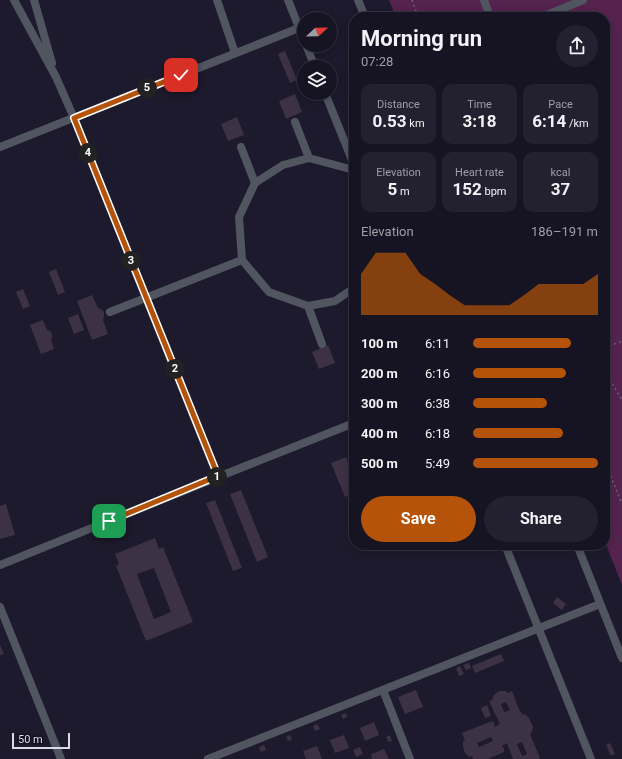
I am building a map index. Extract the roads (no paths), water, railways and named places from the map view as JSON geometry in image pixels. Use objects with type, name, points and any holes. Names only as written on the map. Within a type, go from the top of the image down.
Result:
[{"type":"lane","points":[[14,0],[56,77],[74,118],[218,476]]},
{"type":"lane","points":[[34,0],[56,77]]},
{"type":"lane","points":[[217,0],[235,53]]},
{"type":"lane","points":[[288,0],[297,23]]},
{"type":"lane","points":[[358,0],[363,12]]},
{"type":"lane","points":[[484,0],[488,12]]},
{"type":"lane","points":[[554,12],[583,0]]},
{"type":"lane","points":[[0,147],[297,29]]},
{"type":"lane","points":[[328,100],[349,153]]},
{"type":"lane","points":[[295,122],[309,158]]},
{"type":"lane","points":[[241,147],[255,183]]},
{"type":"lane","points":[[349,169],[309,158],[283,165],[255,183],[239,217],[242,260],[269,292],[308,306],[335,301],[349,291]]},
{"type":"lane","points":[[110,312],[242,260]]},
{"type":"lane","points":[[308,306],[322,344]]},
{"type":"lane","points":[[0,566],[218,476],[349,426]]},
{"type":"lane","points":[[507,550],[591,759]]},
{"type":"lane","points":[[579,550],[622,658]]},
{"type":"lane","points":[[208,759],[600,604]]},
{"type":"lane","points":[[0,607],[61,759]]},
{"type":"lane","points":[[383,690],[410,759]]}]
